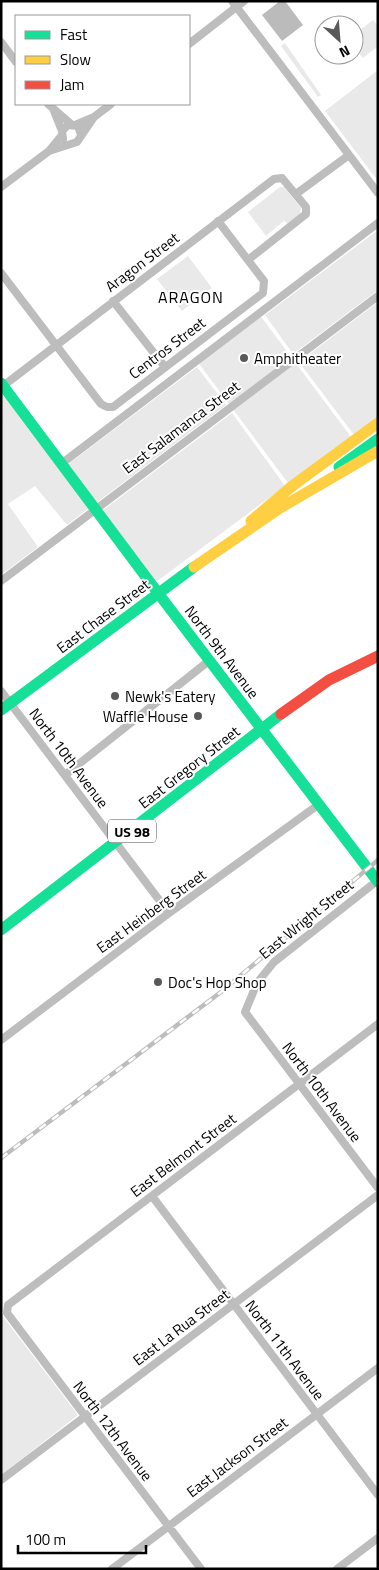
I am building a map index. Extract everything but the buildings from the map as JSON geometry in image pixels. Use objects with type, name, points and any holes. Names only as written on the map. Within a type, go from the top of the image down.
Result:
[{"type":"main road","name":"North 9th Avenue","points":[[2,385],[260,729],[377,881]]},
{"type":"main road","name":"East Chase Street","points":[[222,546],[278,497],[378,423]]},
{"type":"main road","name":"East Chase Street","points":[[6,706],[222,546],[378,439]]},
{"type":"main road","points":[[280,508],[378,450]]},
{"type":"main road","name":"East Gregory Street","points":[[1,930],[260,729],[329,680],[376,656]]},
{"type":"street","points":[[190,43],[234,4],[244,1]]},
{"type":"street","points":[[234,4],[378,193]]},
{"type":"street","points":[[1,42],[15,61]]},
{"type":"street","points":[[49,105],[54,111],[80,129],[81,134]]},
{"type":"street","points":[[1,187],[49,151],[68,143],[77,142],[94,117],[110,105]]},
{"type":"street","points":[[54,111],[68,143]]},
{"type":"street","points":[[49,151],[62,133],[73,124],[94,117]]},
{"type":"street","points":[[218,221],[248,260],[304,218],[306,207],[296,194],[349,155]]},
{"type":"street","name":"Aragon Street","points":[[2,385],[274,179],[286,181],[296,194]]},
{"type":"street","points":[[61,464],[378,224]]},
{"type":"street","name":"Centros Street","points":[[56,345],[100,404],[107,407],[113,406],[263,293],[265,288],[264,282],[248,260]]},
{"type":"street","points":[[1,273],[56,345]]},
{"type":"street","name":"East Salamanca Street","points":[[1,581],[378,296]]},
{"type":"street","points":[[114,301],[165,367]]},
{"type":"street","points":[[65,775],[210,660]]},
{"type":"street","name":"North 10th Avenue","points":[[1,691],[6,706],[65,775],[169,913]]},
{"type":"street","name":"East Heinberg Street","points":[[1,1040],[169,913],[318,805]]},
{"type":"street","name":"East Wright Street","points":[[245,1012],[257,982],[274,962],[377,881]]},
{"type":"street","name":"North 10th Avenue","points":[[245,1012],[378,1188]]},
{"type":"street","name":"East Belmont Street","points":[[6,1309],[8,1305],[378,1024]]},
{"type":"street","name":"East La Rua Street","points":[[1,1480],[378,1195]]},
{"type":"street","name":"North 11th Avenue","points":[[152,1196],[378,1495]]},
{"type":"street","name":"North 12th Avenue","points":[[6,1309],[7,1313],[201,1569]]},
{"type":"street","name":"East Jackson Street","points":[[112,1569],[378,1368]]},
{"type":"street","points":[[338,1569],[378,1538]]},
{"type":"shaded area","points":[[280,1],[285,1],[303,25],[282,41],[262,15]]},
{"type":"shaded area","points":[[373,20],[378,26],[378,46],[364,57],[364,27]]},
{"type":"shaded area","points":[[285,43],[321,95],[318,97],[281,46]]},
{"type":"shaded area","points":[[378,70],[378,181],[325,111]]},
{"type":"shaded area","points":[[280,187],[284,187],[301,208],[300,214],[288,224],[284,221],[266,236],[248,212]]},
{"type":"shaded area","points":[[378,230],[378,290],[293,354],[265,315]]},
{"type":"shaded area","points":[[188,256],[212,288],[182,311],[157,279]]},
{"type":"shaded area","points":[[378,302],[378,417],[354,435],[299,362]]},
{"type":"shaded area","points":[[259,314],[354,441],[291,487],[197,361]]},
{"type":"shaded area","points":[[197,367],[226,405],[96,503],[67,465]]},
{"type":"shaded area","points":[[1,391],[89,508],[67,525],[35,486],[8,504],[38,547],[1,575]]},
{"type":"shaded area","points":[[232,413],[285,486],[156,582],[102,511]]},
{"type":"shaded area","points":[[1,1314],[78,1415],[1,1475]]},
{"type":"railway","points":[[1,1158],[221,992],[378,860]]},
{"type":"traffic: fast","points":[[1,383],[158,593]]},
{"type":"traffic: fast","points":[[339,467],[378,439]]},
{"type":"traffic: fast","points":[[1,710],[194,567]]},
{"type":"traffic: fast","points":[[158,593],[378,882]]},
{"type":"traffic: fast","points":[[1,930],[281,714]]},
{"type":"traffic: slow","points":[[251,521],[291,487],[378,423]]},
{"type":"traffic: slow","points":[[194,567],[280,508],[378,451]]},
{"type":"traffic: jam","points":[[281,714],[329,680],[378,656]]},
{"type":"place","name":"Amphitheater","points":[[244,358]]},
{"type":"place","name":"Newk's Eatery","points":[[115,696]]},
{"type":"place","name":"Waffle House","points":[[198,716]]},
{"type":"place","name":"Doc's Hop Shop","points":[[158,982]]},
{"type":"district","name":"ARAGON","points":[[191,297]]}]
